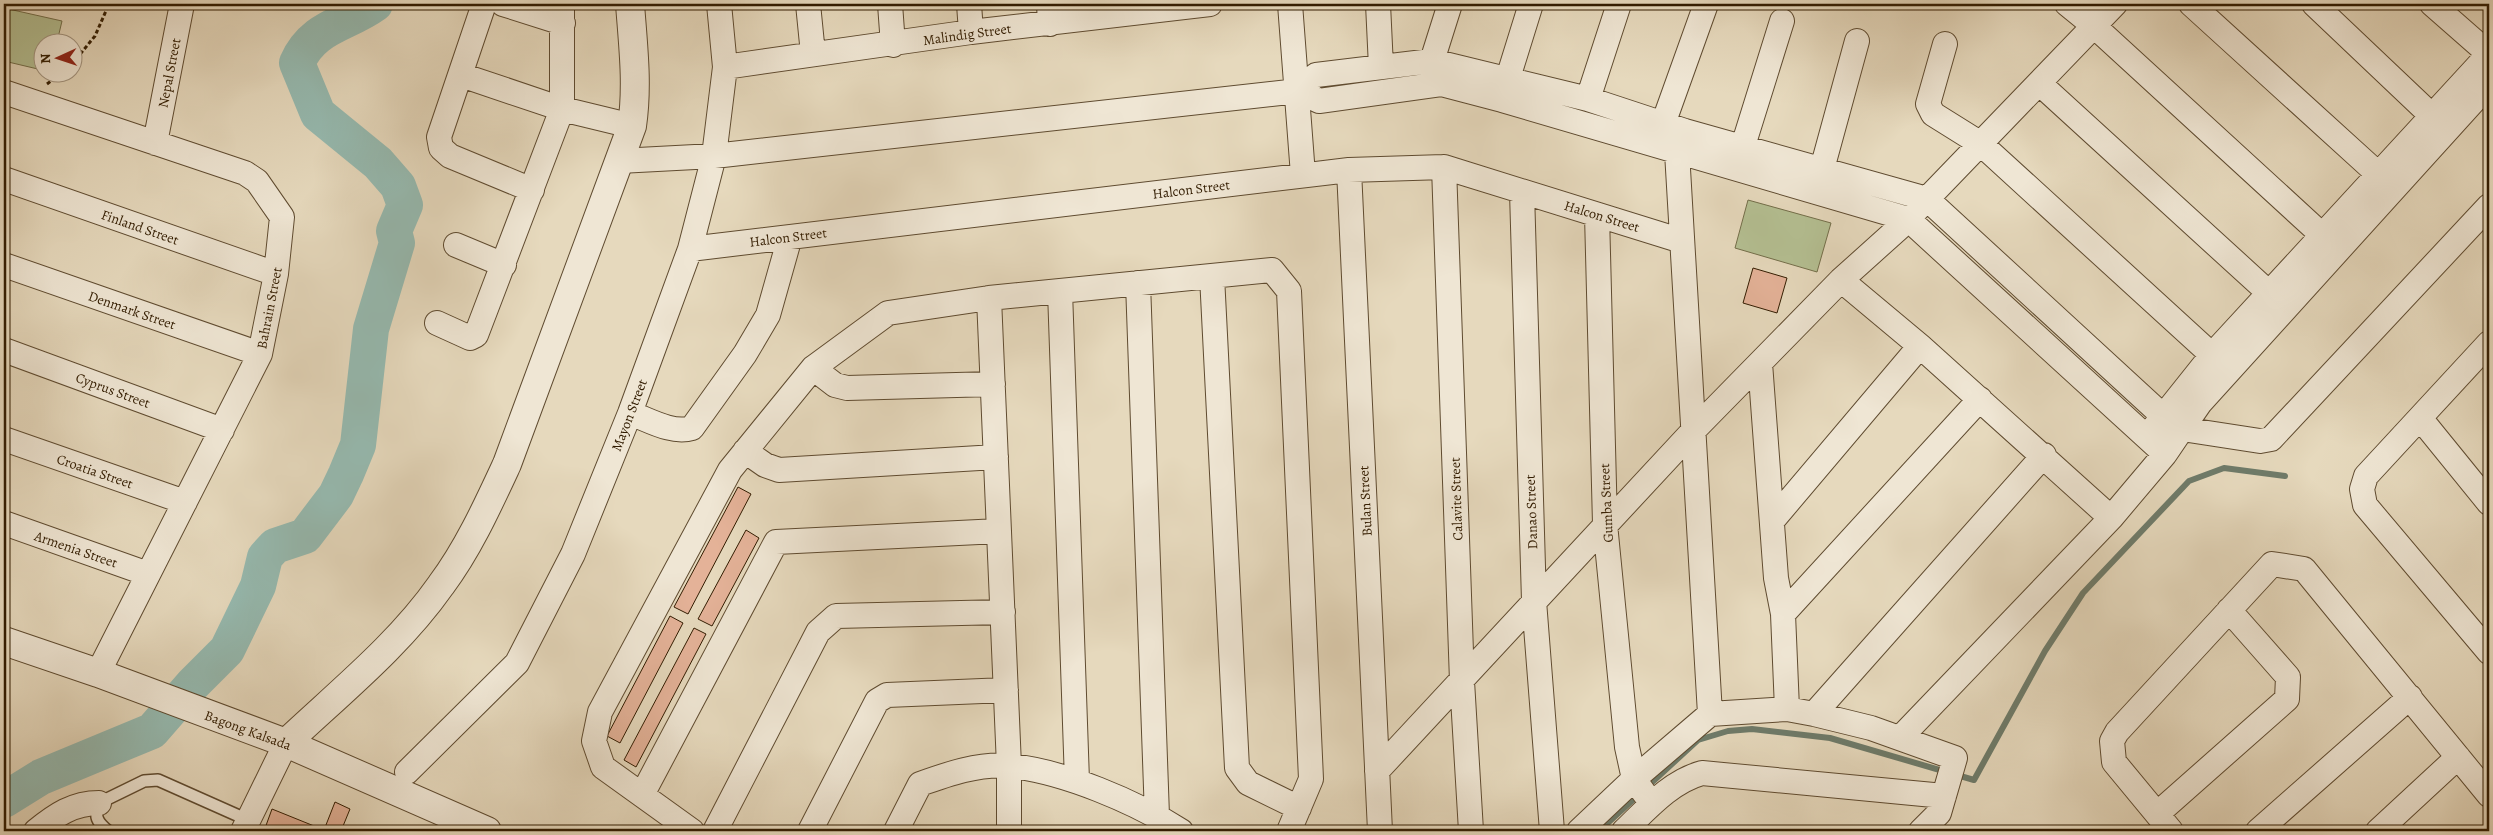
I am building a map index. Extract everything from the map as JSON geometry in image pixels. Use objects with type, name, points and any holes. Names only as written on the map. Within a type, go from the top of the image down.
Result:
[{"type":"street","name":"Nepal Street","points":[[156,143],[182,4]]},
{"type":"street","points":[[484,4],[439,137],[441,148],[450,156],[532,190]]},
{"type":"street","points":[[437,323],[470,338],[476,335],[562,109],[563,14],[503,4]]},
{"type":"street","points":[[246,826],[286,743],[419,615],[442,584],[467,543],[507,464],[632,126],[635,102],[635,75],[630,4]]},
{"type":"street","name":"Mayon Street","points":[[407,772],[517,662],[573,554],[630,413],[690,249],[714,156],[725,67],[719,4]]},
{"type":"street","points":[[808,4],[813,54]]},
{"type":"street","points":[[890,4],[893,45]]},
{"type":"street","points":[[969,4],[971,32]]},
{"type":"street","name":"Malindig Street","points":[[725,67],[893,45],[971,32],[1050,14],[1210,4]]},
{"type":"street","points":[[1290,4],[1303,175]]},
{"type":"street","points":[[1378,4],[1381,67]]},
{"type":"street","points":[[1432,61],[1450,4]]},
{"type":"street","points":[[1508,78],[1531,4]]},
{"type":"street","points":[[1588,99],[1619,4]]},
{"type":"street","points":[[1662,124],[1706,4]]},
{"type":"street","points":[[2067,4],[2094,26],[2322,235]]},
{"type":"street","points":[[1377,771],[1693,431],[1840,280],[1908,219],[2115,4]]},
{"type":"street","points":[[2190,4],[2378,174]]},
{"type":"street","points":[[2314,4],[2432,116]]},
{"type":"street","points":[[1901,737],[2111,518],[2165,454],[2172,423],[2212,355],[2489,54],[2432,4]]},
{"type":"street","points":[[1743,146],[1782,20]]},
{"type":"street","points":[[1822,168],[1858,41]]},
{"type":"street","points":[[1945,44],[1928,104],[1929,110],[1981,144],[2212,355]]},
{"type":"street","points":[[1298,91],[1316,75],[1432,61],[1588,99],[1662,124],[1927,199],[2172,423],[2260,441],[2271,439],[2489,206]]},
{"type":"street","points":[[461,75],[562,109],[632,126]]},
{"type":"street","points":[[2039,83],[2269,293]]},
{"type":"street","points":[[619,161],[714,156],[1298,91],[1319,101],[1441,84],[1502,100],[1908,219],[2165,454]]},
{"type":"street","points":[[2148,437],[2200,403],[2489,84]]},
{"type":"street","name":"Bahrain Street","points":[[4,92],[245,173],[257,181],[282,217],[276,274],[260,354],[98,673]]},
{"type":"street","points":[[1624,831],[1642,791],[1710,714],[1676,152]]},
{"type":"street","name":"Halcon Street","points":[[690,249],[1303,175],[1349,170],[1444,167],[1682,241]]},
{"type":"street","name":"Calavite Street","points":[[1444,167],[1462,681],[1471,831]]},
{"type":"street","name":"Bulan Street","points":[[1349,170],[1380,831]]},
{"type":"street","name":"Finland Street","points":[[4,179],[276,274]]},
{"type":"street","name":"Danao Street","points":[[1522,192],[1534,601],[1552,831]]},
{"type":"street","name":"Gumba Street","points":[[1597,215],[1605,524],[1627,746],[1642,791]]},
{"type":"street","points":[[630,413],[673,429],[683,431],[692,428],[745,354],[768,315],[790,237]]},
{"type":"street","points":[[456,245],[504,265]]},
{"type":"street","name":"Denmark Street","points":[[4,265],[260,354]]},
{"type":"street","points":[[692,831],[603,767],[594,741],[600,712],[730,470],[813,368],[888,313],[989,298],[1272,270],[1289,291],[1311,779],[1289,831]]},
{"type":"street","points":[[1212,276],[1237,768],[1248,783],[1300,808]]},
{"type":"street","points":[[1840,280],[1920,346],[2044,455],[2111,518]]},
{"type":"street","points":[[1138,283],[1158,816]]},
{"type":"street","points":[[1060,291],[1077,781]]},
{"type":"street","points":[[989,298],[1009,766],[1009,831]]},
{"type":"street","points":[[1772,521],[1920,346]]},
{"type":"street","name":"Cyprus Street","points":[[4,350],[222,430]]},
{"type":"street","points":[[2487,350],[2366,476],[2362,489],[2365,505],[2489,652]]},
{"type":"street","points":[[1760,362],[1776,578],[1783,614],[1787,710]]},
{"type":"street","points":[[813,368],[835,385],[847,388],[993,384]]},
{"type":"street","points":[[1783,614],[1980,399]]},
{"type":"street","points":[[2420,418],[2489,503]]},
{"type":"street","name":"Croatia Street","points":[[4,439],[186,502]]},
{"type":"street","points":[[746,451],[765,465],[779,470],[996,457]]},
{"type":"street","points":[[1814,714],[2044,455]]},
{"type":"street","name":"Armenia Street","points":[[4,523],[148,574]]},
{"type":"street","points":[[642,795],[776,542],[999,531]]},
{"type":"street","points":[[2229,610],[2288,677],[2286,700],[2164,823],[2114,762],[2112,741],[2117,732],[2229,610],[2272,564],[2304,568],[2489,795]]},
{"type":"street","points":[[714,831],[818,632],[836,616],[1003,612]]},
{"type":"street","name":"Bagong Kalsada","points":[[4,641],[98,673],[286,743],[488,831]]},
{"type":"street","points":[[810,831],[877,701],[887,695],[1006,690]]},
{"type":"street","points":[[2258,831],[2410,697]]},
{"type":"street","points":[[1710,714],[1787,710],[1814,714],[1901,737],[1955,758],[1938,813],[1921,831]]},
{"type":"street","points":[[2378,831],[2458,757]]},
{"type":"street","points":[[896,831],[920,784],[957,770],[1009,766],[1077,781],[1158,816],[1181,831]]},
{"type":"street","points":[[1579,831],[1642,791],[1702,773],[1949,780]]},
{"type":"street","points":[[36,831],[69,808],[84,803],[99,803]]},
{"type":"lane","points":[[108,831],[99,823],[95,814],[99,803],[144,781],[158,780],[246,826]]},
{"type":"path","points":[[82,52],[95,36],[109,4]]},
{"type":"green space","points":[[4,8],[62,21],[59,32],[32,32],[32,68],[4,61]]},
{"type":"green space","points":[[1748,200],[1831,223],[1817,272],[1735,248]]},
{"type":"building","points":[[1753,268],[1787,278],[1777,313],[1743,303]]},
{"type":"building","points":[[738,487],[751,494],[688,614],[674,607]]},
{"type":"building","points":[[746,530],[759,538],[712,626],[698,619]]},
{"type":"building","points":[[670,616],[683,623],[620,743],[607,736]]},
{"type":"building","points":[[694,628],[706,634],[636,767],[624,760]]},
{"type":"building","points":[[335,802],[350,809],[341,831],[264,831],[272,809],[324,830]]},
{"type":"waterway","points":[[4,800],[41,777],[152,731],[192,685],[227,650],[258,586],[265,557],[275,546],[305,536],[336,495],[346,474],[358,445],[371,329],[397,243],[394,231],[405,205],[398,186],[378,163],[318,114],[297,63],[312,41],[321,34],[375,4]]},
{"type":"waterway","points":[[1599,831],[1698,740],[1728,731],[1752,729],[1830,738],[1974,780],[2045,651],[2083,593],[2189,481],[2224,468],[2285,476]]}]
